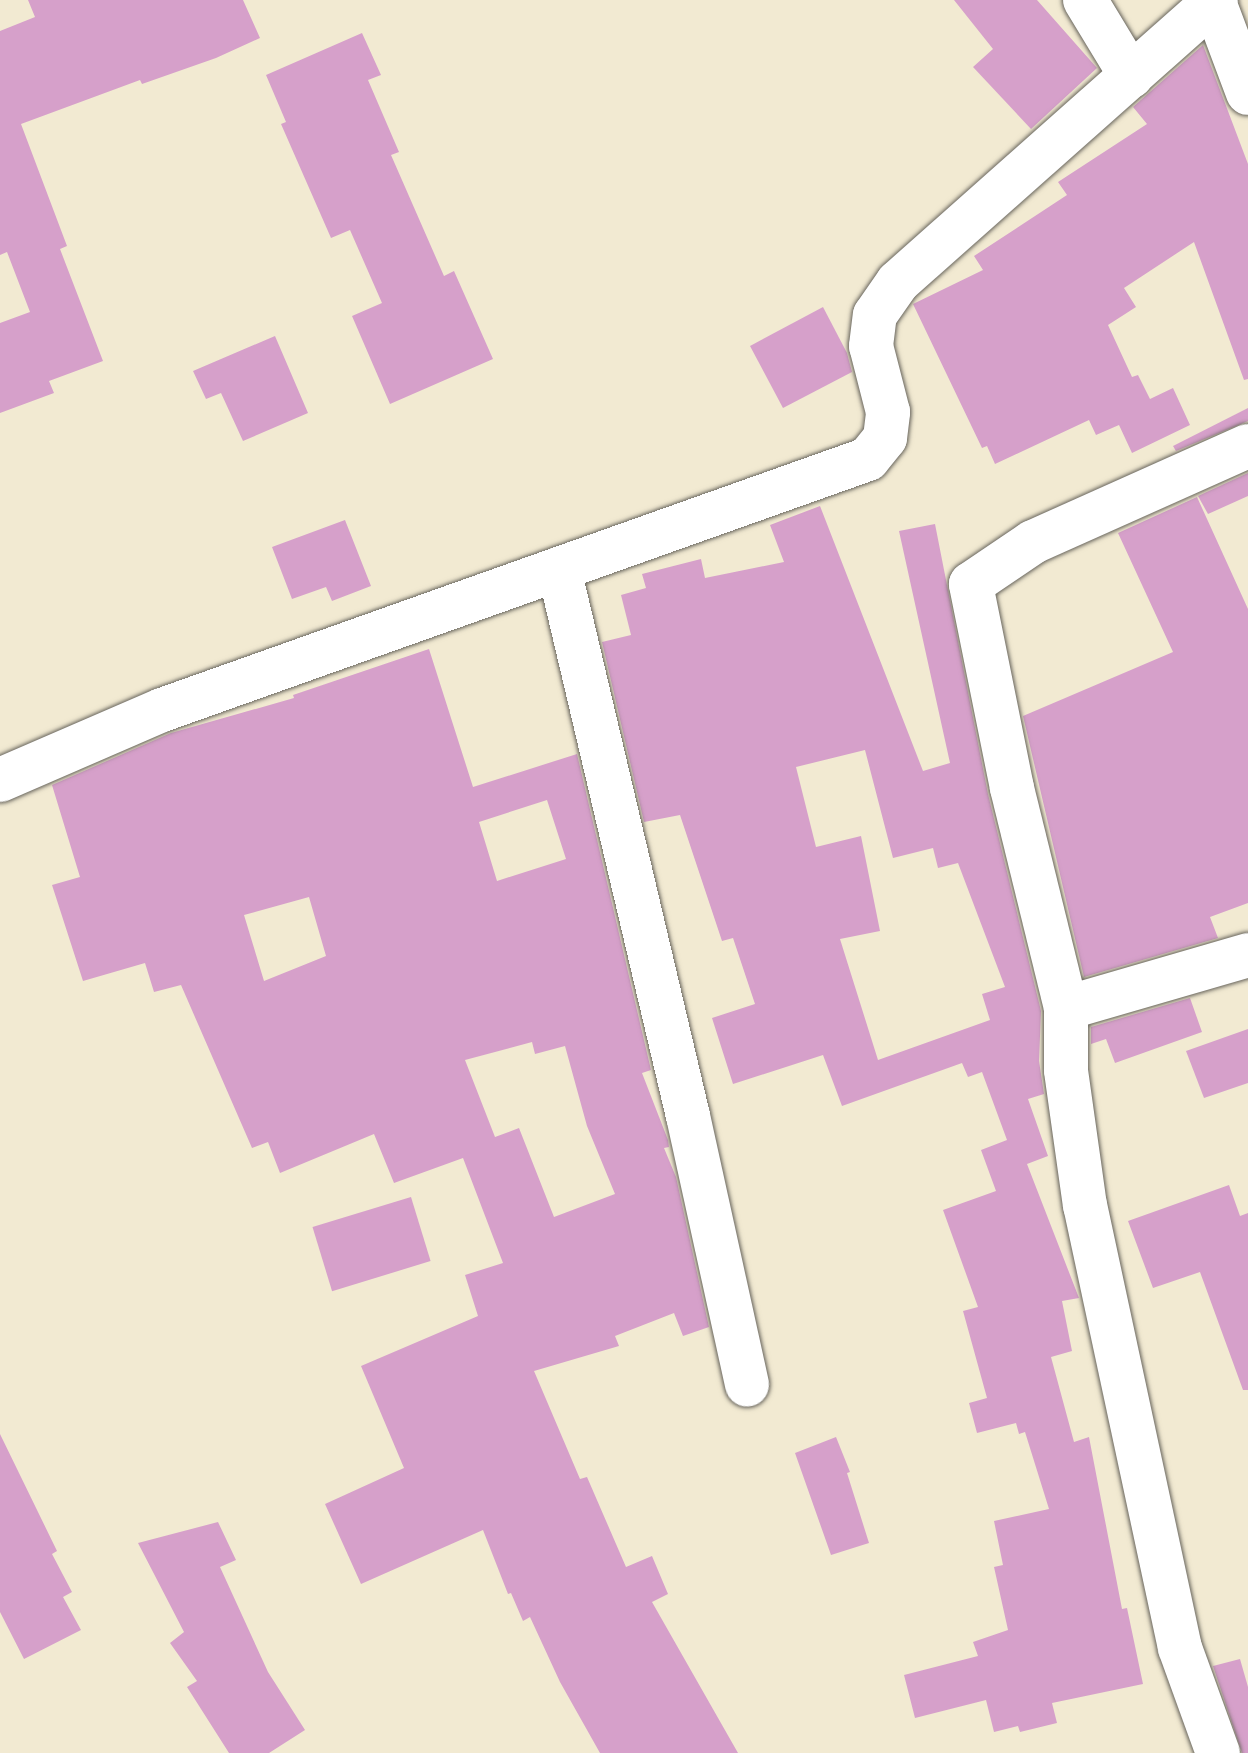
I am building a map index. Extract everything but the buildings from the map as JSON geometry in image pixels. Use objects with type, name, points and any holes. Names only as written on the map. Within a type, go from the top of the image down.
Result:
[{"type":"street","points":[[1085,0],[1131,76]]},
{"type":"street","points":[[0,780],[162,710],[868,459],[885,438],[888,412],[871,346],[875,315],[898,282],[1215,1],[1248,93]]},
{"type":"street","points":[[1218,1753],[1180,1648],[1085,1206],[1066,1070],[1066,1008],[1012,788],[971,584],[1033,542],[1248,446]]},
{"type":"street","points":[[559,569],[688,1116],[747,1385]]},
{"type":"street","points":[[1066,1008],[1248,955]]}]
